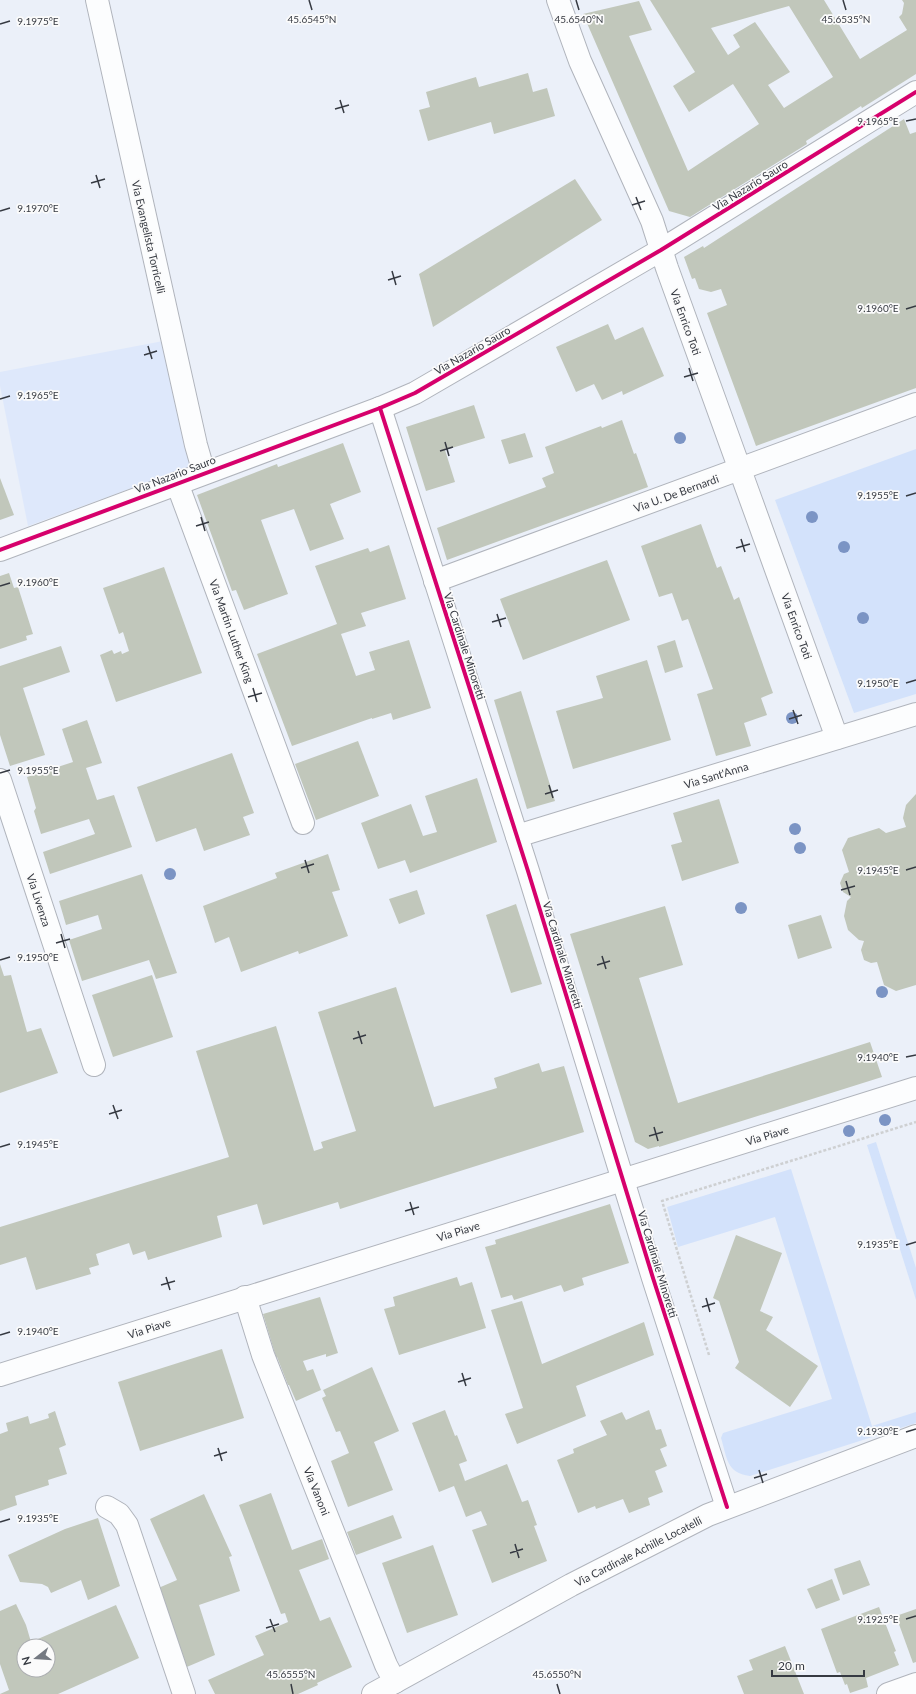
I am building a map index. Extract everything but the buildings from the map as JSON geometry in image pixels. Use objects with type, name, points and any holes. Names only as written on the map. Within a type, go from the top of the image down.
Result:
[{"type":"street","name":"Via Evangelista Torricelli","points":[[97,0],[196,445],[204,473]]},
{"type":"street","name":"Via Enrico Toti","points":[[558,0],[580,61],[652,221],[739,470],[837,738]]},
{"type":"street","name":"Via Nazario Sauro","points":[[0,550],[399,401],[432,384],[661,250],[916,92]]},
{"type":"street","name":"Via U. De Bernardi","points":[[435,581],[916,404]]},
{"type":"street","name":"Via Cardinale Minoretti","points":[[380,408],[516,836],[653,1278],[727,1507]]},
{"type":"street","name":"Via Martin Luther King","points":[[177,483],[303,823]]},
{"type":"street","name":"Via Sant'Anna","points":[[516,836],[916,714]]},
{"type":"street","name":"Via Livenza","points":[[0,780],[94,1065]]},
{"type":"street","name":"Via Piave","points":[[0,1375],[916,1088]]},
{"type":"street","name":"Via Vanoni","points":[[245,1297],[269,1368],[386,1665],[395,1682]]},
{"type":"street","name":"Via Cardinale Achille Locatelli","points":[[373,1694],[609,1565],[727,1507],[916,1436]]},
{"type":"street","points":[[107,1507],[119,1514],[127,1525],[184,1694]]},
{"type":"street","points":[[888,1694],[916,1684]]},
{"type":"path","points":[[710,1360],[662,1201],[916,1122]]},
{"type":"shaded area","points":[[179,338],[211,459],[28,526],[0,386],[0,372]]},
{"type":"shaded area","points":[[916,449],[916,694],[854,713],[775,500]]},
{"type":"shaded area","points":[[876,1142],[916,1268],[916,1300],[867,1145]]},
{"type":"shaded area","points":[[791,1169],[872,1426],[916,1412],[916,1423],[750,1476],[742,1474],[732,1468],[726,1458],[721,1438],[723,1433],[832,1399],[775,1217],[678,1247],[667,1207]]},
{"type":"cycle path","points":[[0,550],[380,408],[415,393],[661,250],[916,92]]},
{"type":"cycle path","points":[[380,408],[528,871],[653,1278],[727,1507]]}]
